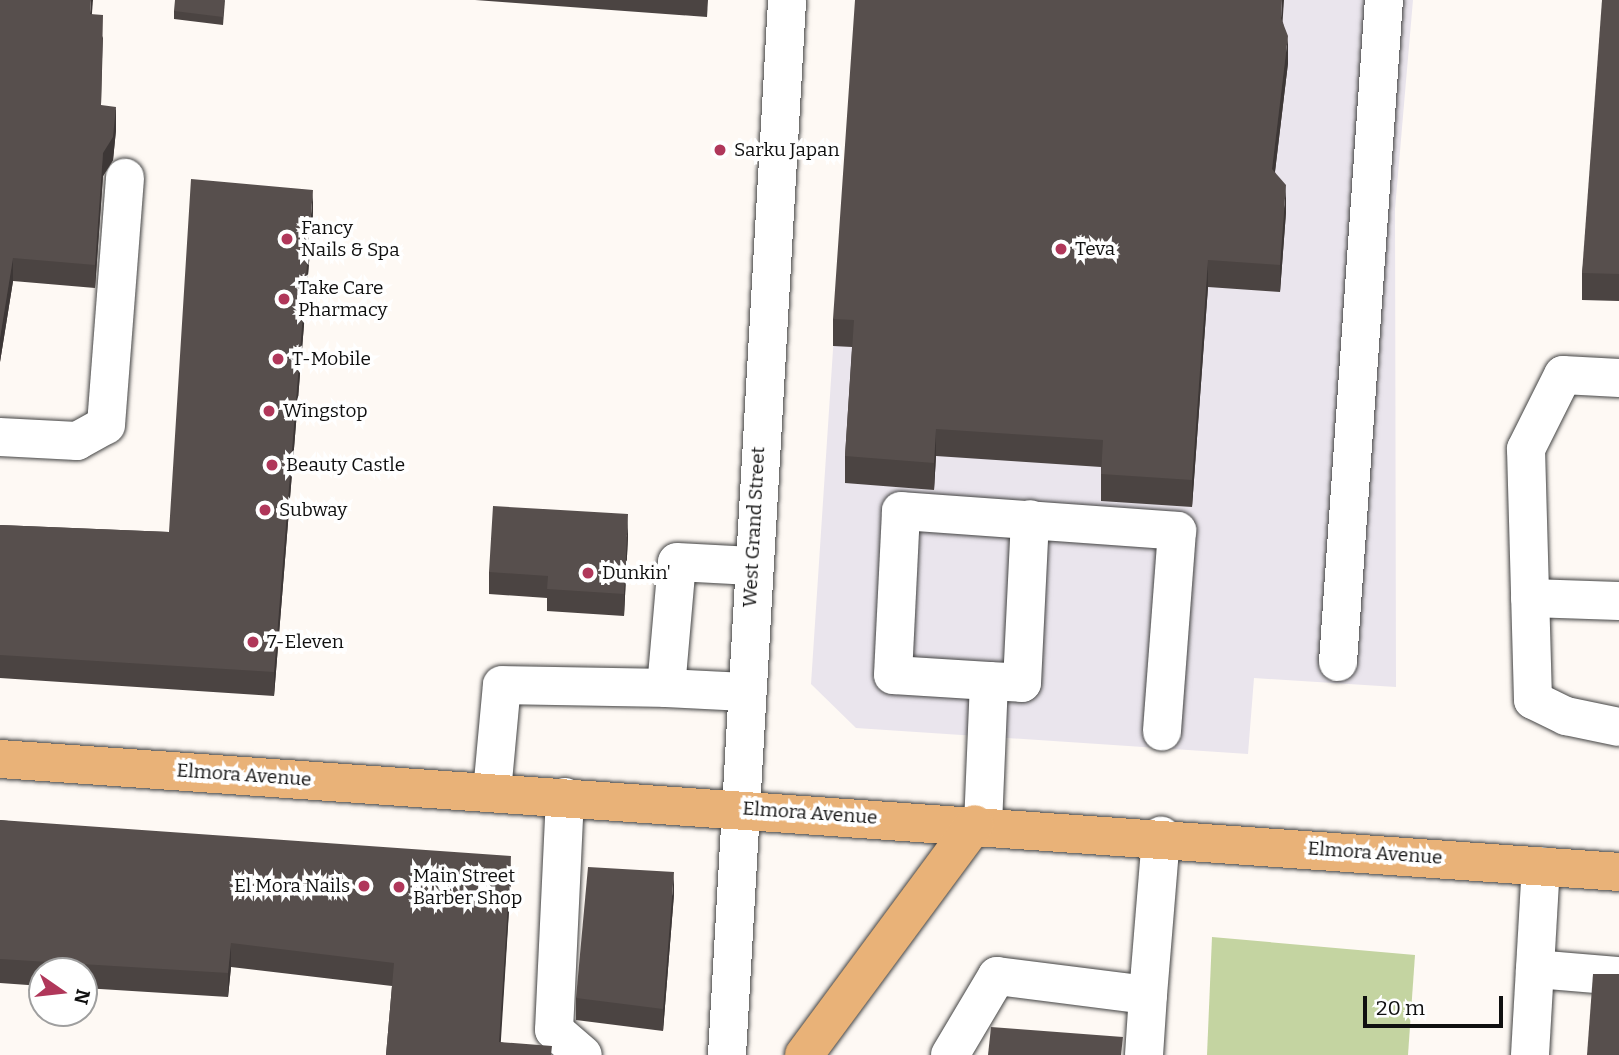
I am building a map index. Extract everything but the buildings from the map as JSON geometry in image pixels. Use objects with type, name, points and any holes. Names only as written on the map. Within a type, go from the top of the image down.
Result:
[{"type":"main road","name":"Elmora Avenue","points":[[0,759],[1161,836],[1619,872]]},
{"type":"main road","points":[[804,1055],[979,825]]},
{"type":"street","name":"West Grand Street","points":[[727,1055],[752,566],[787,0]]},
{"type":"street","points":[[1338,662],[1384,0]]},
{"type":"street","points":[[0,437],[76,441],[106,425],[125,178]]},
{"type":"street","points":[[1619,378],[1563,375],[1526,449],[1533,699],[1566,716],[1619,727]]},
{"type":"street","points":[[1030,519],[1022,682],[893,676],[901,511],[1030,519],[1177,531],[1162,731]]},
{"type":"street","points":[[666,688],[677,562],[752,566]]},
{"type":"street","points":[[1530,598],[1619,601]]},
{"type":"street","points":[[979,825],[989,681]]},
{"type":"street","points":[[492,792],[502,685],[745,692]]},
{"type":"street","points":[[565,797],[554,1030],[583,1055]]},
{"type":"street","points":[[1144,1055],[1161,836]]},
{"type":"street","points":[[1530,1055],[1541,866]]},
{"type":"street","points":[[1535,969],[1619,976]]},
{"type":"street","points":[[950,1055],[997,976],[1148,995]]},
{"type":"shaded area","points":[[856,0],[1413,0],[1395,209],[1396,687],[1254,678],[1248,754],[856,728],[811,684]]},
{"type":"green space","points":[[1212,937],[1415,955],[1408,1055],[1207,1055]]},
{"type":"place","name":"Sarku Japan","points":[[720,150]]},
{"type":"place","name":"Fancy Nails & Spa","points":[[287,239]]},
{"type":"place","name":"Teva","points":[[1061,249]]},
{"type":"place","name":"Take Care Pharmacy","points":[[284,299]]},
{"type":"place","name":"T-Mobile","points":[[278,359]]},
{"type":"place","name":"Wingstop","points":[[269,411]]},
{"type":"place","name":"Beauty Castle","points":[[272,465]]},
{"type":"place","name":"Subway","points":[[265,510]]},
{"type":"place","name":"Dunkin'","points":[[588,573]]},
{"type":"place","name":"7-Eleven","points":[[253,642]]},
{"type":"place","name":"El Mora Nails","points":[[364,886]]},
{"type":"place","name":"Main Street Barber Shop","points":[[399,887]]}]
